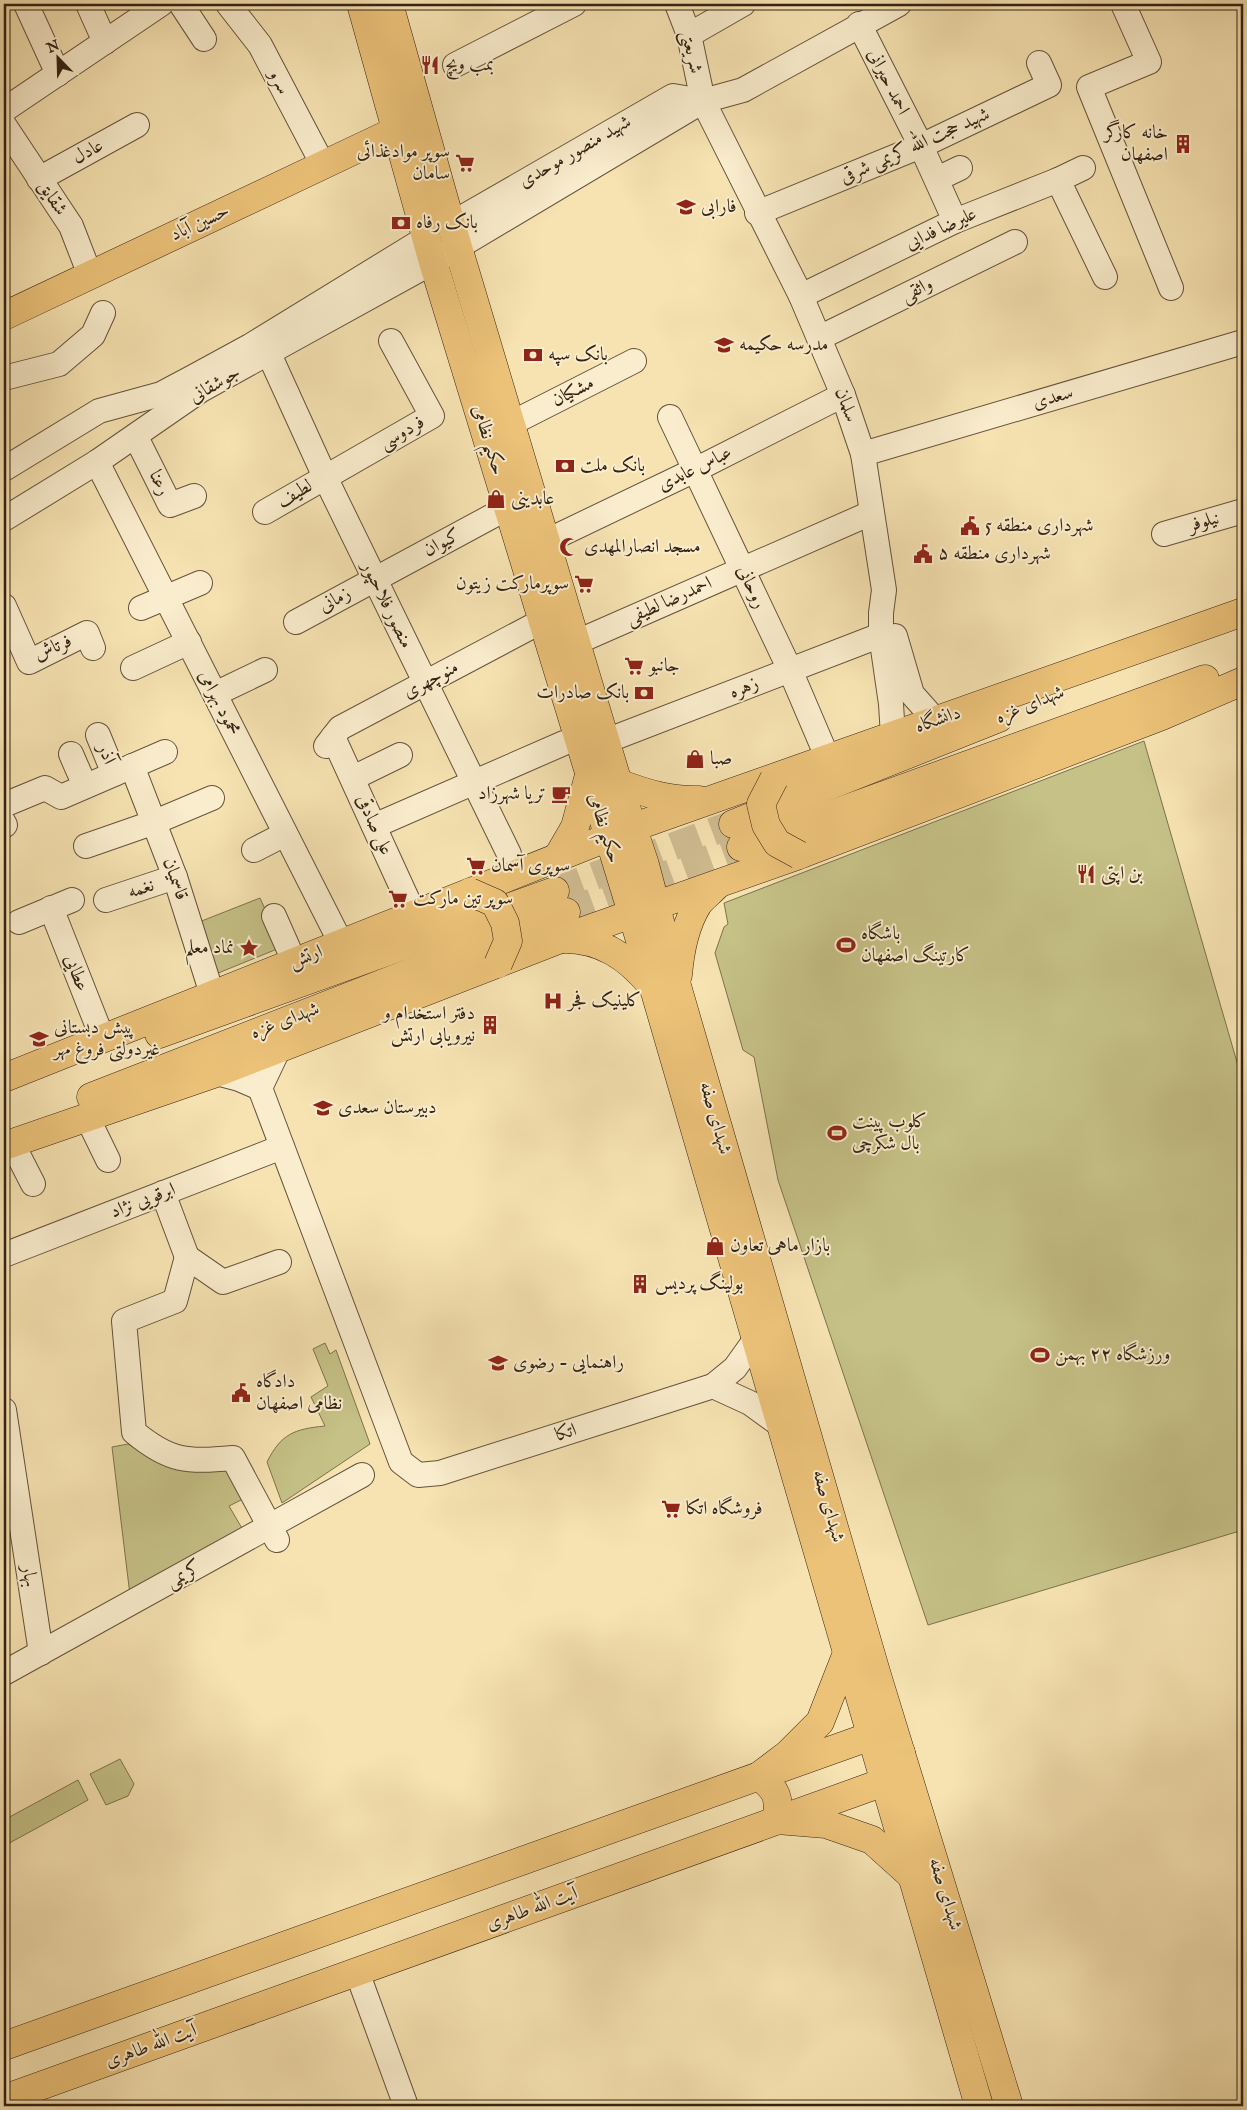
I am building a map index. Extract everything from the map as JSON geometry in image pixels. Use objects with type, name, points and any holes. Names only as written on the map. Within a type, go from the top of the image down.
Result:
[{"type":"main road","name":"حکیم نظامی","points":[[361,4],[430,250],[542,620],[570,740],[589,777],[619,876],[644,908]]},
{"type":"main road","name":"حکیم نظامی","points":[[389,4],[455,235],[606,741],[645,865],[644,908]]},
{"type":"main road","name":"حسین آباد","points":[[4,316],[397,130]]},
{"type":"main road","name":"دانشگاه","points":[[604,825],[626,805],[713,800],[1243,612]]},
{"type":"main road","name":"شهدای غزه","points":[[1243,618],[737,836],[1243,667]]},
{"type":"main road","points":[[7,1140],[87,1118],[216,1073],[558,940],[644,908],[799,855],[1162,716],[1243,681]]},
{"type":"main road","points":[[557,858],[575,827],[589,777]]},
{"type":"main road","points":[[774,778],[761,804],[766,825],[777,843],[799,855]]},
{"type":"main road","points":[[626,805],[649,794],[680,800],[713,800]]},
{"type":"main road","name":"ارتش","points":[[4,1078],[102,1037],[557,858],[604,825]]},
{"type":"main road","points":[[558,940],[582,939],[602,945],[665,987],[680,951],[688,925],[699,903],[718,884]]},
{"type":"main road","points":[[470,892],[495,903],[505,922],[508,942],[498,964]]},
{"type":"main road","name":"شهدای غزه","points":[[4,1090],[561,901],[7,1140]]},
{"type":"main road","name":"شهدای صفه","points":[[644,908],[755,1340],[979,2106]]},
{"type":"main road","name":"شهدای صفه","points":[[665,987],[1009,2106]]},
{"type":"main road","points":[[759,1776],[788,1754],[820,1722],[847,1653]]},
{"type":"main road","points":[[4,2046],[871,1736],[901,1753],[884,1782]]},
{"type":"main road","points":[[759,1776],[772,1786],[778,1795],[778,1820],[826,1824],[872,1840],[912,1876]]},
{"type":"main road","name":"آیت الله طاهری","points":[[4,2099],[884,1782]]},
{"type":"street","points":[[26,4],[58,74]]},
{"type":"street","points":[[88,4],[105,42]]},
{"type":"street","points":[[4,110],[161,4]]},
{"type":"street","points":[[181,4],[204,39]]},
{"type":"street","name":"سرو","points":[[228,4],[260,45],[323,165]]},
{"type":"street","name":"شریعتی","points":[[677,4],[689,35],[703,101]]},
{"type":"street","points":[[689,35],[743,4]]},
{"type":"street","name":"شهید منصور موحدی","points":[[430,250],[703,101],[743,90],[859,24],[899,4]]},
{"type":"street","points":[[1123,4],[1149,62],[1089,87],[1171,288]]},
{"type":"street","points":[[455,66],[563,6]]},
{"type":"street","name":"احمد حیرانی","points":[[859,24],[922,146],[955,221]]},
{"type":"street","name":"شهید حجت الله کریمی شرقی","points":[[757,213],[922,146],[1049,85],[1039,63]]},
{"type":"street","name":"سلمان","points":[[703,101],[757,213],[801,296],[842,395],[863,454],[884,590],[881,635],[902,699],[893,736]]},
{"type":"street","name":"شقایق","points":[[4,125],[70,226],[90,276]]},
{"type":"street","name":"عادل","points":[[39,179],[137,125]]},
{"type":"street","points":[[937,179],[960,168]]},
{"type":"street","name":"علیرضا فدایی","points":[[801,296],[955,221],[1058,180],[1083,168]]},
{"type":"street","points":[[1058,180],[1105,278]]},
{"type":"street","name":"واثقی","points":[[819,338],[1015,242]]},
{"type":"street","name":"جوشقانی","points":[[4,468],[99,411],[197,384],[269,354],[368,297],[430,250]]},
{"type":"street","name":"جوشقانی","points":[[4,518],[136,437],[197,384],[250,346],[430,250]]},
{"type":"street","points":[[4,378],[59,364],[93,335],[103,313]]},
{"type":"street","name":"فردوسی","points":[[325,477],[432,416],[392,341]]},
{"type":"street","name":"سعدی","points":[[863,454],[1243,342]]},
{"type":"street","name":"منصور فلاحپور","points":[[269,354],[325,477],[509,854]]},
{"type":"street","name":"مشکیان","points":[[512,423],[634,361]]},
{"type":"street","name":"عباس عابدی","points":[[547,541],[695,470],[842,395]]},
{"type":"street","name":"روحانی","points":[[670,417],[790,670],[828,759]]},
{"type":"street","name":"رعنا","points":[[136,437],[170,505],[194,496]]},
{"type":"street","name":"محمود بهرامی","points":[[97,462],[341,943]]},
{"type":"street","name":"لطیف","points":[[265,512],[325,477]]},
{"type":"street","name":"کیوان","points":[[375,579],[509,507]]},
{"type":"street","name":"نیلوفر","points":[[1164,534],[1243,511]]},
{"type":"street","name":"احمدرضا لطیفی","points":[[577,642],[742,568],[871,514]]},
{"type":"street","name":"زمانی","points":[[296,622],[375,579]]},
{"type":"street","points":[[141,608],[200,583]]},
{"type":"street","points":[[884,590],[891,612],[902,699],[936,721]]},
{"type":"street","name":"فرتاش","points":[[4,606],[29,662],[87,633],[93,648]]},
{"type":"street","name":"منوچهری","points":[[329,742],[340,728],[542,620]]},
{"type":"street","name":"زهره","points":[[606,741],[881,635]]},
{"type":"street","points":[[132,668],[189,642]]},
{"type":"street","points":[[215,694],[264,670]]},
{"type":"street","name":"آذر","points":[[98,735],[123,770]]},
{"type":"street","points":[[374,826],[570,740]]},
{"type":"street","name":"علی صادقی","points":[[329,742],[353,778],[414,914]]},
{"type":"street","points":[[4,818],[44,788],[61,797],[165,752]]},
{"type":"street","points":[[71,754],[85,786]]},
{"type":"street","points":[[353,778],[400,756]]},
{"type":"street","name":"قاسمیان","points":[[123,770],[155,822],[175,877],[212,994]]},
{"type":"street","points":[[86,846],[155,822],[212,798]]},
{"type":"street","points":[[254,850],[286,834]]},
{"type":"street","name":"نغمه","points":[[106,900],[175,877]]},
{"type":"street","name":"عطایی","points":[[19,922],[62,904],[102,1037]]},
{"type":"street","points":[[274,916],[294,961]]},
{"type":"street","points":[[260,1088],[280,1048]]},
{"type":"street","points":[[216,1073],[239,1079],[260,1088],[282,1147]]},
{"type":"street","points":[[87,1118],[108,1160]]},
{"type":"street","points":[[7,1140],[33,1184]]},
{"type":"street","name":"ابرقویی نژاد","points":[[4,1255],[282,1147]]},
{"type":"street","name":"اتکا","points":[[282,1147],[401,1462],[418,1475],[440,1473],[712,1386]]},
{"type":"street","points":[[163,1194],[186,1257],[175,1300],[124,1320],[134,1432],[155,1449],[175,1458],[207,1460],[233,1458],[274,1534]]},
{"type":"street","points":[[186,1257],[222,1282],[279,1262]]},
{"type":"street","points":[[755,1340],[735,1368],[712,1386],[750,1403],[779,1424]]},
{"type":"street","name":"بهار","points":[[4,1410],[7,1457],[41,1654]]},
{"type":"street","name":"کریمی","points":[[4,1673],[274,1534],[362,1475]]},
{"type":"street","points":[[357,1972],[406,2106]]},
{"type":"shaded area","name":"ورزشگاه ۲۲ بهمن","points":[[1144,741],[1243,1083],[1243,1530],[928,1625],[778,1180],[754,1057],[743,1050],[715,953],[724,927],[728,924],[724,903]]},
{"type":"shaded area","points":[[260,898],[282,947],[211,976],[194,924]]},
{"type":"shaded area","points":[[325,1343],[330,1354],[336,1350],[370,1444],[282,1503],[267,1462],[283,1439],[297,1431],[325,1426],[311,1397],[328,1386],[313,1349]]},
{"type":"shaded area","points":[[128,1444],[150,1457],[229,1469],[245,1498],[229,1506],[243,1530],[130,1595],[112,1447]]},
{"type":"shaded area","points":[[120,1759],[134,1784],[128,1796],[106,1805],[90,1774]]},
{"type":"shaded area","points":[[78,1780],[88,1800],[4,1846],[4,1820]]},
{"type":"tunnel","points":[[555,891],[733,824]]},
{"type":"tunnel","points":[[566,912],[741,847]]},
{"type":"place","name":"بمب ویچ","points":[[430,65]]},
{"type":"place","name":"خانه کارگر اصفهان","points":[[1183,144]]},
{"type":"place","name":"سوپر موادغذائی سامان","points":[[465,163]]},
{"type":"place","name":"فارابی","points":[[686,207]]},
{"type":"place","name":"بانک رفاه","points":[[401,223]]},
{"type":"place","name":"مدرسه حکیمه","points":[[724,345]]},
{"type":"place","name":"بانک سپه","points":[[533,355]]},
{"type":"place","name":"بانک ملت","points":[[565,466]]},
{"type":"place","name":"عابدینی","points":[[496,499]]},
{"type":"place","name":"شهرداری منطقه 5","points":[[970,526]]},
{"type":"place","name":"مسجد انصارالمهدی","points":[[569,547]]},
{"type":"place","name":"شهرداری منطقه ۵","points":[[923,554]]},
{"type":"place","name":"سوپرمارکت زیتون","points":[[584,584]]},
{"type":"place","name":"جانبو","points":[[634,666]]},
{"type":"place","name":"بانک صادرات","points":[[644,693]]},
{"type":"place","name":"صبا","points":[[695,759]]},
{"type":"place","name":"تریا شهرزاد","points":[[561,794]]},
{"type":"place","name":"سوپری آسمان","points":[[476,866]]},
{"type":"place","name":"بن اپتی","points":[[1086,874]]},
{"type":"place","name":"سوپر تین مارکت","points":[[398,899]]},
{"type":"place","name":"باشگاه کارتینگ اصفهان","points":[[846,945]]},
{"type":"place","name":"نماد معلم","points":[[249,948]]},
{"type":"place","name":"کلینیک فجر","points":[[553,1001]]},
{"type":"place","name":"دفتر استخدام و نیرویابی ارتش","points":[[490,1025]]},
{"type":"place","name":"پیش دبستانی غیردولتی فروغ مهر","points":[[39,1039]]},
{"type":"place","name":"دبیرستان سعدی","points":[[323,1108]]},
{"type":"place","name":"کلوب پینت بال شکرچی","points":[[837,1133]]},
{"type":"place","name":"بازار ماهی تعاون","points":[[715,1246]]},
{"type":"place","name":"بولینگ پردیس","points":[[640,1284]]},
{"type":"place","name":"ورزشگاه ۲۲ بهمن","points":[[1040,1355]]},
{"type":"place","name":"راهنمایی - رضوی","points":[[498,1363]]},
{"type":"place","name":"دادگاه نظامی اصفهان","points":[[241,1393]]},
{"type":"place","name":"فروشگاه اتکا","points":[[671,1509]]}]
